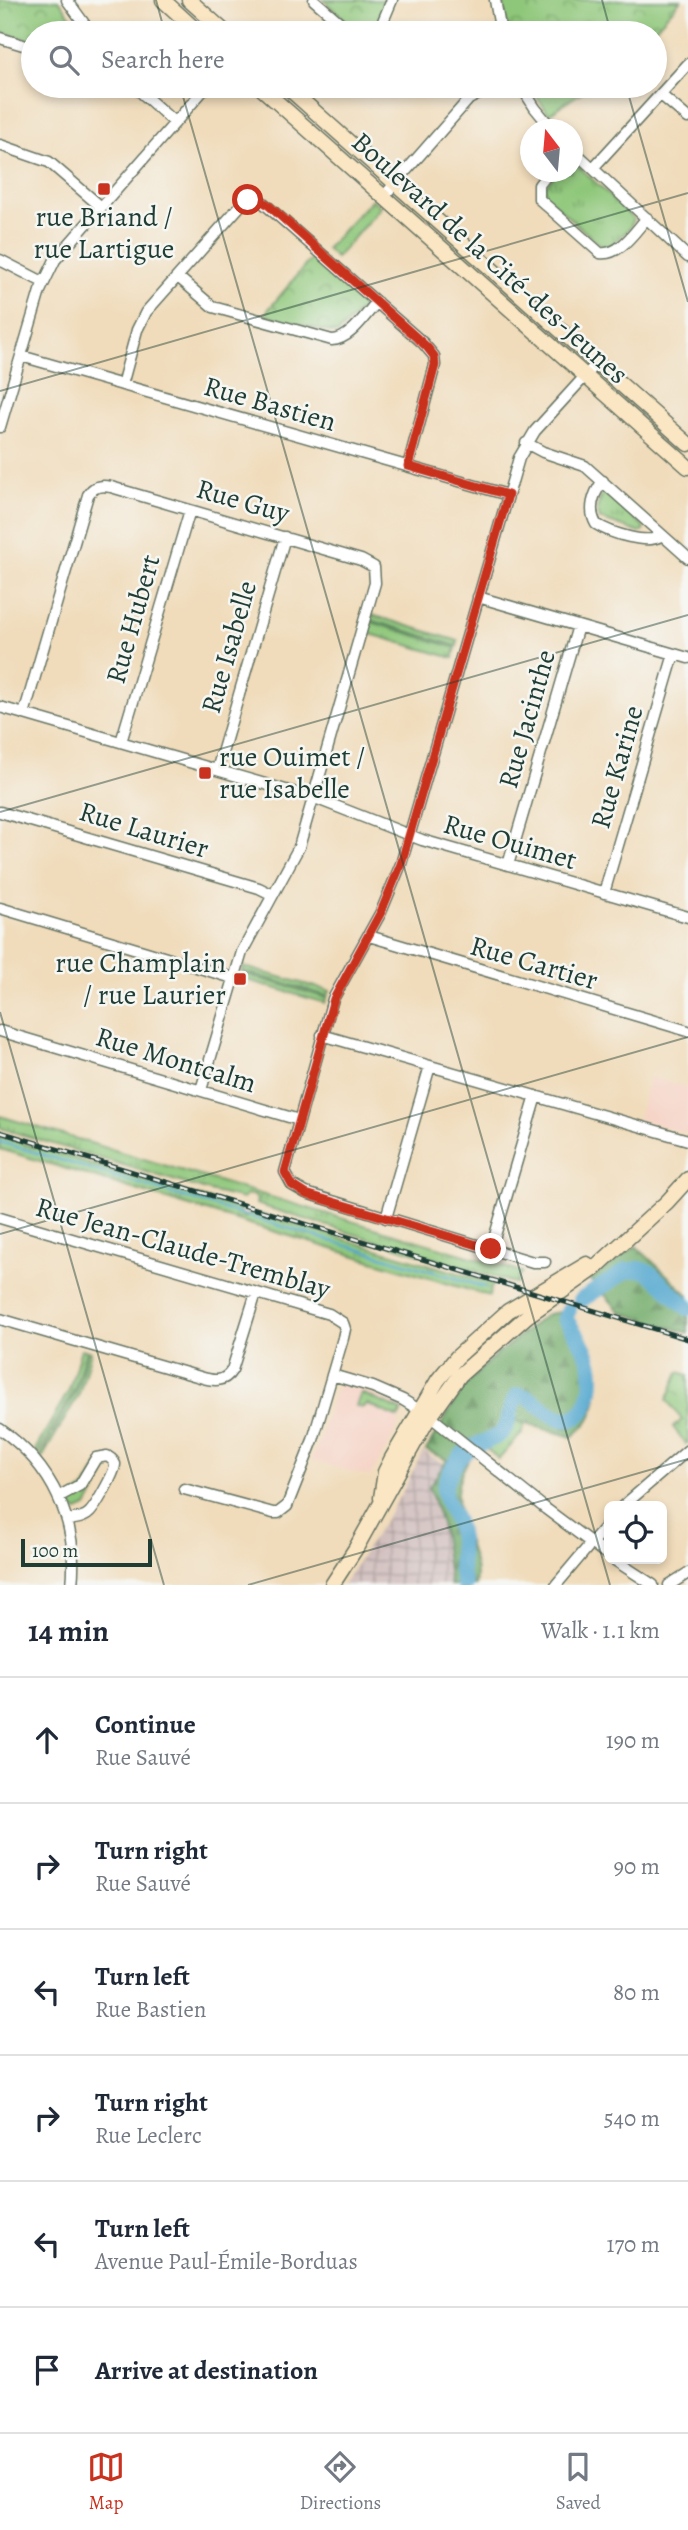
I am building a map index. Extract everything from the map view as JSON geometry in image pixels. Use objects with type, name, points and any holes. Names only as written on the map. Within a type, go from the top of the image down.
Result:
[{"type":"main road","points":[[163,0],[186,21]]},
{"type":"main road","points":[[189,0],[213,21]]},
{"type":"main road","name":"Boulevard de la Cité-des-Jeunes","points":[[273,98],[688,467]]},
{"type":"main road","name":"Boulevard de la Cité-des-Jeunes","points":[[299,98],[688,444]]},
{"type":"main road","points":[[332,1585],[356,1548],[380,1504],[390,1476],[457,1357],[499,1318],[634,1231],[688,1179]]},
{"type":"street","points":[[67,0],[82,21]]},
{"type":"street","points":[[314,0],[338,21]]},
{"type":"street","points":[[383,21],[392,0]]},
{"type":"street","points":[[495,0],[498,21]]},
{"type":"street","points":[[0,38],[21,44]]},
{"type":"street","points":[[667,87],[688,64]]},
{"type":"street","points":[[147,98],[175,123]]},
{"type":"street","points":[[0,428],[43,282],[63,249],[197,98]]},
{"type":"street","points":[[384,197],[471,98]]},
{"type":"street","points":[[529,98],[543,119]]},
{"type":"street","points":[[593,168],[657,98]]},
{"type":"street","points":[[666,98],[688,118]]},
{"type":"street","points":[[0,145],[50,162],[100,206]]},
{"type":"street","points":[[583,159],[688,257]]},
{"type":"street","points":[[541,182],[540,201],[597,251],[607,254],[617,250],[647,218]]},
{"type":"street","points":[[121,385],[134,337],[142,319],[242,205],[248,200],[259,199],[427,347],[435,359],[408,466]]},
{"type":"street","points":[[0,260],[43,282]]},
{"type":"street","points":[[178,277],[213,307],[332,341],[347,335],[377,302]]},
{"type":"street","name":"Rue Bastien","points":[[20,356],[508,495]]},
{"type":"street","points":[[545,1262],[533,1262],[306,1194],[288,1181],[285,1167],[335,995],[391,891],[519,458],[526,443],[597,363]]},
{"type":"street","points":[[526,443],[585,466],[688,558]]},
{"type":"street","points":[[603,481],[596,492],[591,510],[596,524],[604,529],[646,540],[657,539],[662,535]]},
{"type":"street","name":"Rue Guy","points":[[24,714],[90,492],[98,486],[106,486],[285,537],[374,566],[376,574],[372,595],[299,847],[242,952],[201,1090]]},
{"type":"street","name":"Rue Hubert","points":[[121,742],[190,510]]},
{"type":"street","name":"Rue Isabelle","points":[[217,770],[285,537]]},
{"type":"street","points":[[478,597],[688,658]]},
{"type":"street","name":"Rue Jacinthe","points":[[508,865],[578,626]]},
{"type":"street","name":"Rue Karine","points":[[604,893],[674,654]]},
{"type":"street","name":"Rue Ouimet","points":[[0,707],[313,798],[409,835],[688,917]]},
{"type":"street","name":"Rue Laurier","points":[[0,812],[246,884],[273,895]]},
{"type":"street","points":[[0,908],[233,978]]},
{"type":"street","name":"Rue Cartier","points":[[369,936],[688,1031]]},
{"type":"street","name":"Rue Montcalm","points":[[0,1031],[299,1120]]},
{"type":"street","points":[[322,1035],[688,1140]]},
{"type":"street","points":[[386,1218],[430,1066]]},
{"type":"street","points":[[491,1249],[536,1096]]},
{"type":"street","name":"Rue Jean-Claude-Tremblay","points":[[0,1218],[329,1314],[341,1320],[345,1329],[313,1440],[284,1510],[273,1513],[184,1489]]},
{"type":"street","points":[[0,1319],[200,1377],[219,1380],[228,1377],[232,1370],[256,1293]]},
{"type":"street","points":[[332,1375],[373,1387],[425,1414],[604,1552]]},
{"type":"street","points":[[0,1429],[28,1452],[44,1472],[58,1497],[68,1520],[73,1559],[72,1585]]},
{"type":"street","points":[[629,1501],[688,1450]]},
{"type":"street","points":[[58,1497],[80,1485],[96,1458],[107,1456],[113,1460],[113,1474],[91,1511],[85,1516],[68,1520]]},
{"type":"street","points":[[556,1585],[604,1528]]},
{"type":"street","points":[[621,1564],[653,1585]]},
{"type":"street","points":[[668,1585],[688,1573]]},
{"type":"shaded area","points":[[650,1077],[688,1088],[688,1134],[638,1119]]},
{"type":"shaded area","points":[[338,1386],[363,1390],[404,1408],[394,1435],[370,1477],[311,1460],[334,1392]]},
{"type":"shaded area","points":[[423,1451],[448,1467],[460,1585],[343,1585],[402,1493]]},
{"type":"green space","points":[[0,0],[59,0],[74,21],[21,21],[21,38],[0,32]]},
{"type":"green space","points":[[323,0],[386,0],[378,21],[347,21]]},
{"type":"green space","points":[[503,0],[681,0],[662,21],[506,21]]},
{"type":"green space","points":[[538,98],[573,98],[549,114]]},
{"type":"green space","points":[[583,171],[634,219],[630,228],[610,247],[600,245],[545,196],[545,186],[549,182],[583,182]]},
{"type":"green space","points":[[372,199],[381,207],[336,258],[326,249]]},
{"type":"green space","points":[[314,255],[364,299],[362,309],[337,334],[264,315]]},
{"type":"green space","points":[[602,493],[607,493],[643,526],[644,531],[640,533],[600,519],[597,509]]},
{"type":"green space","points":[[372,615],[458,641],[457,646],[371,620]]},
{"type":"green space","points":[[371,622],[456,648],[453,658],[367,633]]},
{"type":"green space","points":[[243,967],[330,991],[328,996],[242,971]]},
{"type":"green space","points":[[241,973],[327,998],[325,1003],[240,978]]},
{"type":"green space","points":[[0,1116],[522,1272],[517,1284],[256,1204],[257,1199],[253,1195],[247,1195],[243,1199],[213,1192],[0,1128]]},
{"type":"green space","points":[[0,1136],[240,1209],[241,1215],[245,1217],[253,1212],[495,1284],[489,1296],[0,1149]]},
{"type":"green space","points":[[636,1246],[688,1295],[688,1333],[620,1312],[605,1295],[600,1281],[593,1283],[590,1280]]},
{"type":"green space","points":[[560,1312],[577,1326],[594,1359],[597,1398],[593,1410],[586,1423],[572,1437],[513,1420],[500,1440],[490,1444],[477,1444],[462,1473],[457,1495],[460,1517],[475,1566],[475,1585],[450,1585],[442,1527],[429,1487],[447,1460],[426,1450],[463,1388],[491,1359],[547,1314]]},
{"type":"green space","points":[[81,1349],[86,1350],[74,1390],[38,1454],[35,1450],[69,1390]]},
{"type":"green space","points":[[88,1351],[91,1352],[79,1394],[42,1458],[40,1456],[76,1391]]},
{"type":"green space","points":[[679,1372],[688,1375],[686,1444],[673,1427],[682,1420],[667,1400]]},
{"type":"green space","points":[[361,1393],[402,1411],[398,1418],[367,1404],[362,1408],[356,1406]]},
{"type":"green space","points":[[513,1419],[525,1423],[522,1433],[499,1459],[483,1446],[502,1437]]},
{"type":"green space","points":[[104,1463],[107,1471],[87,1507],[78,1511],[72,1509],[70,1499],[84,1489],[99,1464]]},
{"type":"waterway","points":[[0,1142],[485,1287]]},
{"type":"waterway","points":[[581,1300],[626,1271],[639,1269],[649,1272],[688,1308]]},
{"type":"waterway","points":[[464,1585],[457,1523],[444,1495],[444,1487],[453,1466],[463,1454],[504,1430],[517,1396],[528,1398],[560,1418],[570,1419],[578,1416],[584,1409],[591,1390],[592,1370],[585,1350],[565,1318],[569,1310]]},
{"type":"railway","points":[[0,1132],[688,1339]]},
{"type":"place","name":"rue Briand / rue Lartigue","points":[[104,189]]},
{"type":"place","name":"rue Ouimet / rue Isabelle","points":[[205,773]]},
{"type":"place","name":"rue Champlain / rue Laurier","points":[[240,979]]},
{"type":"route","points":[[248,200],[259,199],[267,204],[434,356],[435,365],[408,466],[508,495],[412,820],[406,849],[388,898],[334,999],[285,1172],[288,1181],[306,1194],[491,1249]]}]
